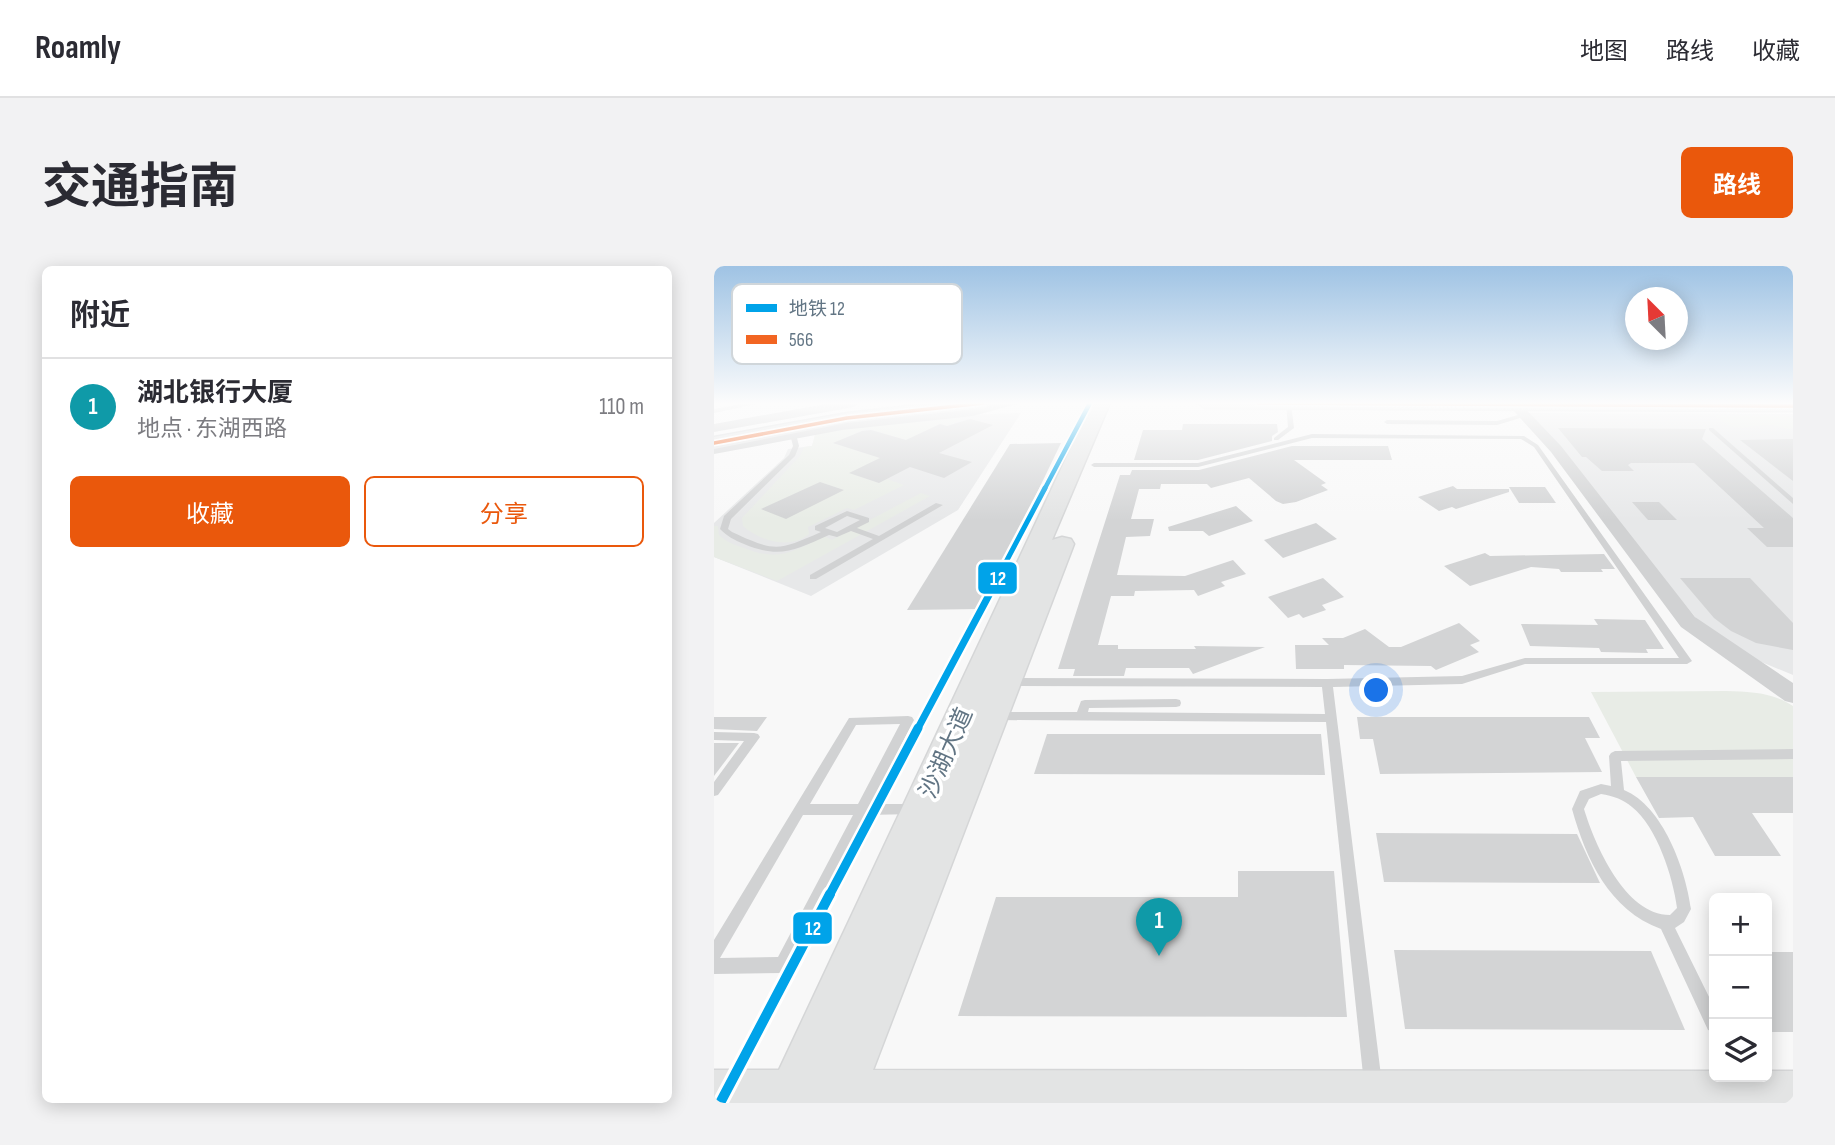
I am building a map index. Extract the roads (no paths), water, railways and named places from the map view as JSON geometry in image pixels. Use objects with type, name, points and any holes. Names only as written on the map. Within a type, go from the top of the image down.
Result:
[{"type":"main road","name":"沙湖大道","points":[[814,1099],[922,808],[1084,442]]},
{"type":"main road","name":"沙湖大道","points":[[814,1099],[990,716],[1104,442]]},
{"type":"main road","points":[[714,1096],[814,1099],[1375,1096],[1761,1090]]},
{"type":"street","points":[[714,450],[753,442]]},
{"type":"street","points":[[1547,442],[1587,489],[1688,622],[1789,689]]},
{"type":"lane","points":[[795,442],[792,456],[727,518],[724,529],[729,534],[771,552],[793,548],[828,531]]},
{"type":"lane","points":[[1095,463],[1195,460],[1264,442]]},
{"type":"lane","points":[[1095,463],[1198,465],[1286,442]]},
{"type":"lane","points":[[1413,442],[1416,447]]},
{"type":"lane","points":[[1005,682],[1326,683],[1462,680],[1525,661],[1688,661],[1530,442]]},
{"type":"lane","points":[[1725,442],[1793,502]]},
{"type":"lane","points":[[813,577],[939,505]]},
{"type":"lane","points":[[846,513],[866,520],[837,535],[828,531],[818,528],[846,513]]},
{"type":"lane","points":[[851,528],[880,539]]},
{"type":"lane","points":[[1326,683],[1375,1096]]},
{"type":"lane","points":[[1081,716],[1085,704],[1176,703]]},
{"type":"lane","points":[[990,716],[1330,718]]},
{"type":"lane","points":[[714,954],[853,721],[908,720],[782,965],[714,966]]},
{"type":"lane","points":[[714,736],[754,737],[714,791]]},
{"type":"lane","points":[[1618,793],[1615,756],[1793,754]]},
{"type":"lane","points":[[1601,789],[1618,793],[1633,800],[1648,817],[1680,882],[1684,909],[1674,922],[1666,924],[1642,914],[1614,887],[1580,818],[1578,809],[1584,794],[1601,789]]},
{"type":"lane","points":[[800,810],[922,808]]},
{"type":"lane","points":[[1666,924],[1712,1019]]},
{"type":"metro line","name":"12","points":[[720,1103],[1069,442]]},
{"type":"place","name":"湖北银行大厦","points":[[1159,956]]}]
